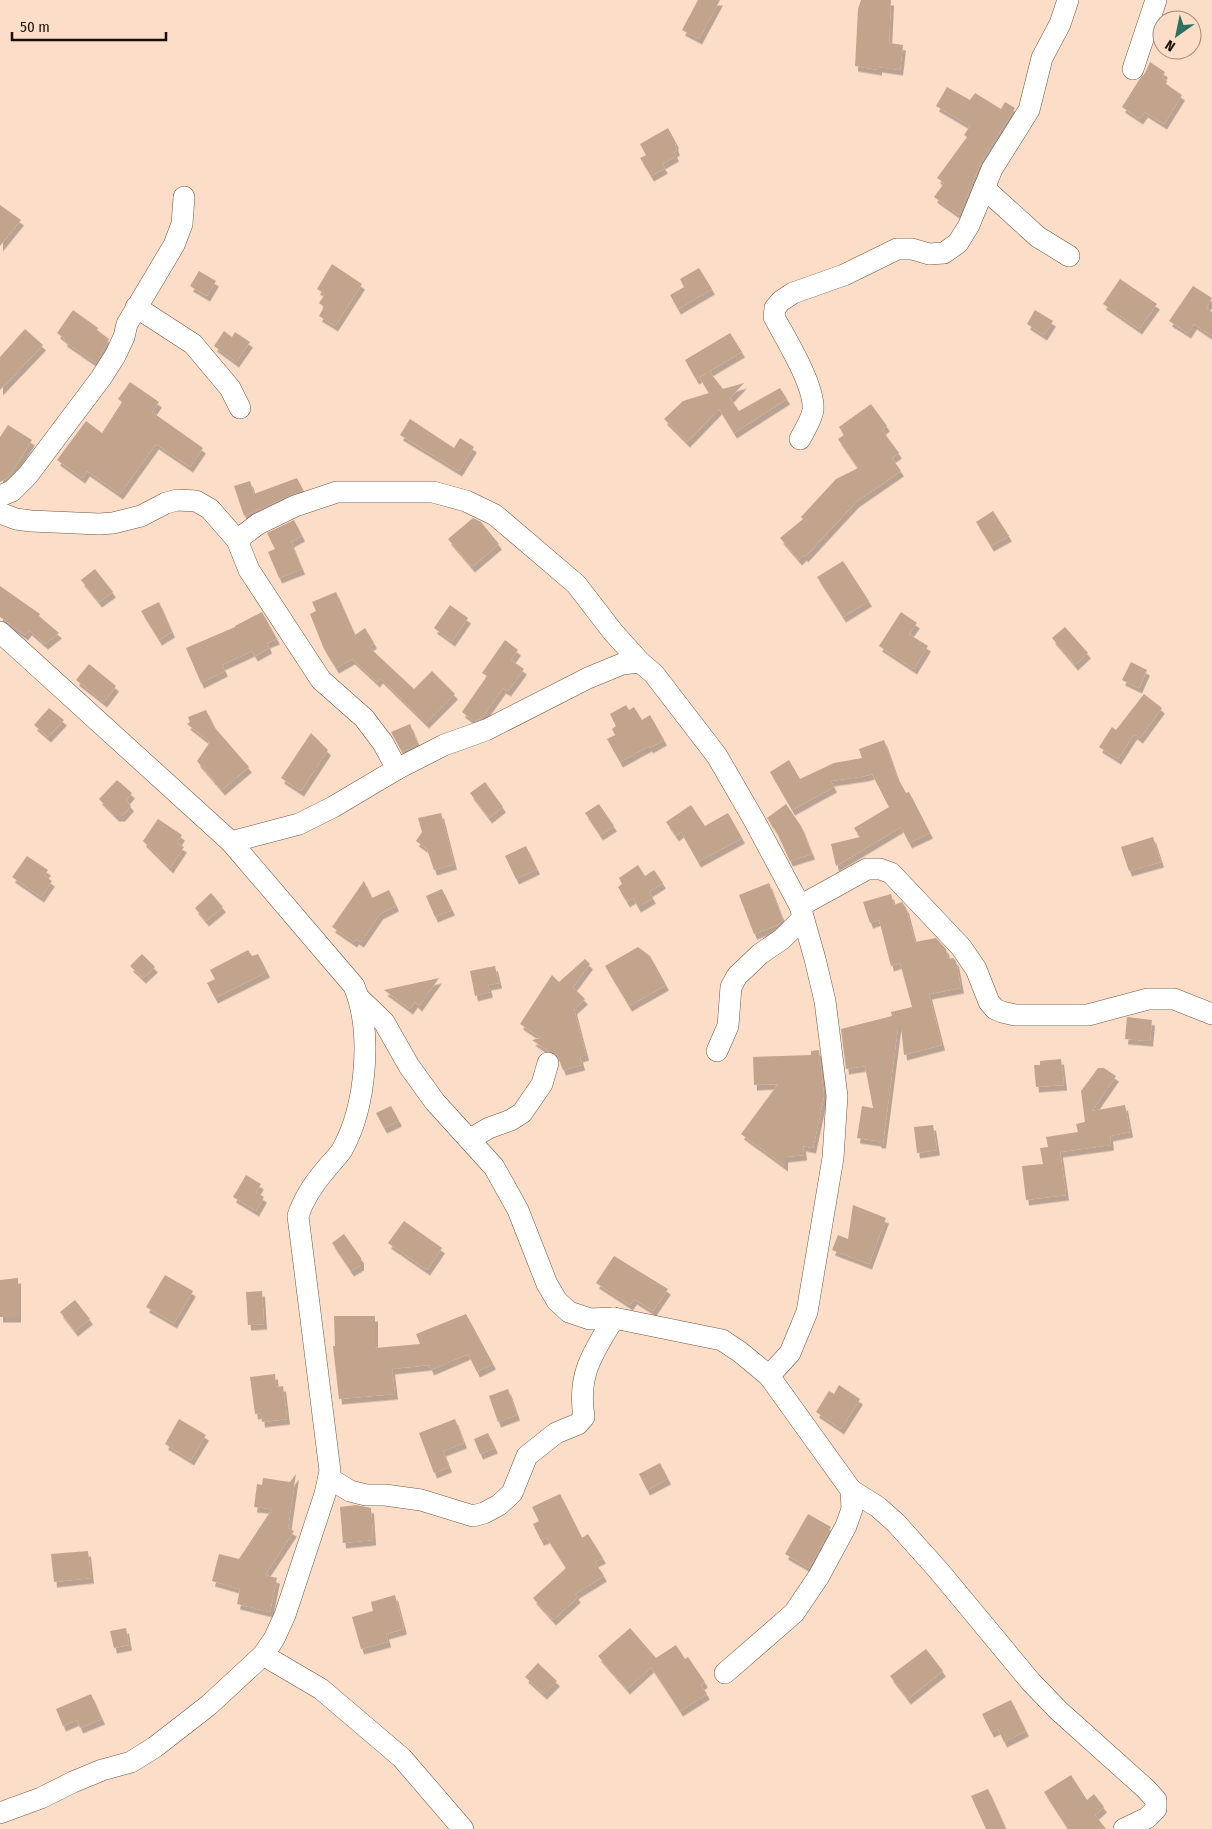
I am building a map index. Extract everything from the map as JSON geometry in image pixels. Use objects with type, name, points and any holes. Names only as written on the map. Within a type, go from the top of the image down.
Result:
[{"type":"street","points":[[800,439],[813,412],[812,400],[804,374],[774,317],[775,308],[781,301],[793,293],[844,274],[897,249],[912,249],[929,254],[944,253],[958,243],[969,225],[992,169],[1029,110],[1042,58],[1060,24],[1068,0]]},
{"type":"street","points":[[1133,69],[1156,0]]},
{"type":"street","points":[[984,188],[1038,236],[1069,256]]},
{"type":"street","points":[[0,496],[12,491],[28,475],[101,378],[115,356],[124,338],[127,324],[136,307],[174,245],[182,224],[184,197]]},
{"type":"street","points":[[136,307],[193,344],[230,388],[240,408]]},
{"type":"street","points":[[237,540],[258,524],[295,506],[336,492],[433,492],[466,501],[495,515],[576,584],[613,632],[640,662],[654,674],[716,756],[754,820],[801,912],[825,1001],[837,1096],[833,1158],[807,1312],[790,1353],[769,1376]]},
{"type":"street","points":[[0,513],[31,521],[99,524],[120,522],[141,516],[166,503],[177,500],[196,501],[210,509],[237,540],[249,570],[321,680],[364,718],[383,743],[397,769]]},
{"type":"street","points":[[0,1814],[41,1798],[88,1776],[131,1762],[155,1747],[209,1705],[263,1655],[274,1638],[285,1614],[330,1470],[298,1216],[303,1201],[317,1180],[341,1151],[355,1120],[365,1063],[364,1028],[359,998],[354,986],[231,842],[2,638]]},
{"type":"street","points":[[231,842],[299,824],[333,808],[397,769],[444,744],[486,730],[588,678],[622,664],[640,662]]},
{"type":"street","points":[[717,1051],[728,1026],[731,987],[737,976],[760,954],[782,939],[801,912],[867,870],[880,869],[891,873],[961,947],[976,969],[989,1002],[995,1009],[1015,1015],[1088,1015],[1148,1000],[1174,999],[1212,1014]]},
{"type":"street","points":[[359,998],[384,1022],[410,1066],[435,1102],[494,1167],[513,1201],[547,1284],[557,1301],[569,1312],[590,1319],[614,1318],[703,1334],[722,1340],[769,1376],[851,1490],[878,1507],[896,1523],[1032,1682],[1059,1710],[1156,1800],[1156,1809],[1147,1818],[1124,1829]]},
{"type":"street","points":[[470,1139],[489,1128],[522,1114],[542,1084],[548,1063]]},
{"type":"street","points":[[328,1478],[350,1491],[366,1495],[385,1495],[421,1500],[473,1516],[484,1513],[499,1505],[512,1493],[527,1456],[556,1433],[578,1424],[584,1417],[582,1406],[584,1376],[590,1357],[614,1318]]},
{"type":"street","points":[[725,1673],[794,1612],[814,1583],[846,1526],[852,1509],[851,1490]]},
{"type":"street","points":[[263,1655],[321,1689],[402,1758],[463,1829]]},
{"type":"building","points":[[698,0],[720,0],[699,39],[682,30]]},
{"type":"building","points":[[861,0],[891,0],[889,43],[903,45],[900,70],[879,67],[879,70],[855,66],[858,9]]},
{"type":"building","points":[[1150,62],[1165,72],[1162,78],[1167,81],[1166,84],[1182,95],[1164,124],[1145,112],[1140,119],[1122,107],[1145,73]]},
{"type":"building","points":[[947,87],[970,100],[975,93],[1001,109],[1005,102],[1015,108],[981,162],[959,215],[934,197],[944,183],[937,178],[967,137],[964,135],[970,126],[936,106]]},
{"type":"building","points":[[668,128],[676,143],[677,150],[674,152],[676,156],[662,164],[665,168],[651,176],[640,158],[646,155],[640,144]]},
{"type":"building","points":[[0,205],[21,220],[0,246]]},
{"type":"building","points":[[332,264],[362,284],[335,326],[319,316],[324,307],[319,303],[325,294],[317,289]]},
{"type":"building","points":[[699,268],[712,289],[678,309],[670,295],[684,287],[680,279]]},
{"type":"building","points":[[199,271],[216,281],[207,296],[190,286]]},
{"type":"building","points":[[1120,279],[1157,304],[1139,329],[1103,304]]},
{"type":"building","points":[[1193,286],[1212,298],[1206,308],[1212,312],[1212,336],[1194,324],[1188,333],[1169,321]]},
{"type":"building","points":[[73,310],[98,328],[97,330],[109,339],[96,363],[64,341],[65,339],[57,333]]},
{"type":"building","points":[[1035,310],[1053,321],[1044,335],[1027,324]]},
{"type":"building","points":[[25,329],[43,345],[0,390],[0,357]]},
{"type":"building","points":[[224,331],[232,337],[235,332],[250,342],[236,362],[214,346]]},
{"type":"building","points":[[730,333],[742,352],[696,379],[685,360]]},
{"type":"building","points":[[709,371],[723,389],[744,383],[730,398],[739,411],[780,388],[787,399],[734,433],[719,409],[687,442],[664,419],[683,401],[709,393],[700,378]]},
{"type":"building","points":[[130,382],[159,402],[152,412],[203,448],[190,467],[156,444],[120,494],[87,471],[82,478],[57,460],[86,421],[102,433],[122,402],[118,399]]},
{"type":"building","points":[[871,404],[887,426],[882,430],[899,453],[892,458],[901,471],[856,502],[805,557],[804,555],[799,560],[780,538],[803,519],[801,517],[836,479],[858,468],[838,439],[844,435],[839,427]]},
{"type":"building","points":[[410,419],[454,448],[460,438],[474,447],[459,471],[400,435]]},
{"type":"building","points":[[8,425],[32,440],[8,478],[0,482],[0,437]]},
{"type":"building","points":[[297,478],[303,490],[244,516],[234,486],[250,481],[254,494]]},
{"type":"building","points":[[993,511],[1009,536],[991,546],[976,522]]},
{"type":"building","points":[[473,518],[481,522],[499,544],[472,567],[448,539]]},
{"type":"building","points":[[294,520],[302,536],[291,542],[302,569],[279,578],[268,552],[275,549],[267,533]]},
{"type":"building","points":[[843,561],[869,601],[843,617],[817,577]]},
{"type":"building","points":[[95,569],[113,592],[99,602],[81,580]]},
{"type":"building","points":[[0,586],[40,614],[39,616],[59,633],[45,644],[29,630],[25,635],[0,617]]},
{"type":"building","points":[[336,592],[355,635],[365,628],[374,643],[369,647],[414,689],[432,671],[455,694],[426,723],[380,678],[377,682],[352,659],[336,668],[324,649],[310,614],[316,611],[312,602]]},
{"type":"building","points":[[159,602],[172,632],[159,640],[141,611]]},
{"type":"building","points":[[450,605],[468,618],[452,641],[434,628]]},
{"type":"building","points":[[262,612],[277,639],[267,643],[269,648],[255,656],[252,651],[222,665],[225,671],[201,683],[186,648],[235,627]]},
{"type":"building","points":[[901,612],[917,623],[909,634],[928,646],[914,669],[879,646]]},
{"type":"building","points":[[1065,627],[1088,653],[1075,665],[1052,638]]},
{"type":"building","points":[[505,640],[518,650],[511,660],[524,669],[508,691],[503,688],[482,718],[474,721],[462,712],[487,676],[482,673]]},
{"type":"building","points":[[1131,662],[1147,670],[1139,688],[1122,680]]},
{"type":"building","points":[[89,664],[116,686],[104,702],[76,680]]},
{"type":"building","points":[[1144,694],[1162,708],[1140,738],[1134,734],[1118,759],[1099,747],[1112,727],[1116,730]]},
{"type":"building","points":[[626,705],[629,710],[634,707],[642,720],[650,715],[664,740],[620,762],[607,739],[615,735],[612,729],[616,726],[610,714]]},
{"type":"building","points":[[49,708],[64,720],[48,737],[34,725]]},
{"type":"building","points":[[206,710],[215,728],[249,767],[222,790],[197,761],[210,742],[187,724],[190,722],[188,717]]},
{"type":"building","points":[[410,724],[418,744],[402,752],[391,732]]},
{"type":"building","points":[[311,733],[328,750],[301,791],[281,778]]},
{"type":"building","points":[[884,740],[897,777],[906,793],[909,792],[930,833],[909,843],[901,827],[836,866],[831,844],[860,837],[854,828],[889,807],[872,774],[831,781],[834,787],[792,810],[770,772],[789,760],[800,779],[834,763],[862,758],[859,749]]},
{"type":"building","points":[[117,780],[132,793],[126,800],[131,806],[122,816],[116,816],[99,799]]},
{"type":"building","points":[[485,782],[503,807],[489,818],[470,793]]},
{"type":"building","points":[[599,804],[614,826],[600,835],[585,813]]},
{"type":"building","points":[[786,804],[801,826],[812,854],[790,861],[776,831],[767,818]]},
{"type":"building","points":[[691,805],[705,826],[728,813],[742,838],[698,862],[681,832],[676,836],[666,822]]},
{"type":"building","points":[[441,813],[454,864],[434,870],[427,849],[416,841],[422,832],[418,818]]},
{"type":"building","points":[[158,819],[182,835],[177,843],[184,847],[170,868],[143,841]]},
{"type":"building","points":[[1153,837],[1161,862],[1129,871],[1121,847]]},
{"type":"building","points":[[526,846],[537,869],[516,879],[505,856]]},
{"type":"building","points":[[27,856],[48,870],[44,876],[52,881],[41,897],[12,877]]},
{"type":"building","points":[[638,865],[645,876],[654,870],[663,883],[649,892],[653,898],[638,907],[633,898],[627,902],[618,887],[622,884],[619,878]]},
{"type":"building","points":[[364,881],[372,898],[389,890],[396,906],[380,914],[361,942],[356,939],[354,942],[332,927]]},
{"type":"building","points":[[769,883],[783,920],[778,925],[754,934],[739,895]]},
{"type":"building","points":[[442,889],[452,910],[435,917],[426,896]]},
{"type":"building","points":[[211,893],[223,907],[206,921],[195,908]]},
{"type":"building","points":[[891,894],[894,905],[902,902],[906,908],[915,942],[936,938],[946,949],[948,959],[953,958],[956,961],[961,988],[929,994],[942,1045],[904,1055],[901,1027],[898,1027],[883,1143],[879,1143],[878,1141],[857,1138],[862,1106],[873,1108],[865,1066],[846,1069],[841,1029],[892,1016],[891,1012],[912,1007],[900,963],[891,966],[879,920],[870,923],[863,902]]},
{"type":"building","points":[[638,947],[650,956],[666,985],[629,1006],[605,966]]},
{"type":"building","points":[[248,950],[252,956],[258,954],[267,972],[215,998],[207,983],[215,979],[210,970]]},
{"type":"building","points":[[142,954],[155,967],[143,978],[130,966]]},
{"type":"building","points":[[585,959],[590,964],[573,987],[585,999],[574,1009],[586,1055],[580,1057],[582,1065],[563,1070],[557,1055],[532,1040],[541,1038],[520,1024],[552,975],[559,982]]},
{"type":"building","points":[[495,966],[499,983],[488,985],[490,992],[475,996],[470,971]]},
{"type":"building","points":[[439,978],[419,1006],[415,1002],[410,1009],[384,990]]},
{"type":"building","points":[[1127,1017],[1152,1020],[1150,1041],[1125,1039]]},
{"type":"building","points":[[819,1050],[824,1096],[813,1148],[803,1146],[804,1155],[785,1157],[785,1166],[741,1134],[778,1084],[754,1085],[753,1057],[811,1055],[811,1051]]},
{"type":"building","points":[[1061,1059],[1064,1085],[1036,1087],[1034,1065],[1040,1065],[1040,1061]]},
{"type":"building","points":[[1098,1068],[1104,1068],[1116,1076],[1092,1111],[1125,1105],[1130,1132],[1110,1136],[1111,1145],[1060,1152],[1066,1195],[1026,1200],[1022,1166],[1043,1164],[1040,1148],[1048,1147],[1046,1137],[1078,1132],[1076,1124],[1085,1122],[1081,1091]]},
{"type":"building","points":[[391,1106],[399,1121],[384,1128],[376,1113]]},
{"type":"building","points":[[933,1125],[937,1150],[917,1153],[914,1127]]},
{"type":"building","points":[[246,1175],[261,1184],[256,1192],[264,1197],[256,1211],[233,1197]]},
{"type":"building","points":[[853,1205],[886,1218],[869,1264],[832,1250],[838,1235],[848,1239]]},
{"type":"building","points":[[404,1221],[442,1248],[427,1270],[388,1243]]},
{"type":"building","points":[[344,1234],[361,1258],[361,1265],[351,1271],[332,1243]]},
{"type":"building","points":[[614,1256],[668,1289],[653,1311],[634,1299],[630,1305],[596,1283]]},
{"type":"building","points":[[165,1275],[193,1291],[174,1323],[146,1307]]},
{"type":"building","points":[[18,1278],[18,1317],[0,1317],[0,1280]]},
{"type":"building","points":[[262,1291],[264,1324],[248,1325],[246,1292]]},
{"type":"building","points":[[75,1300],[90,1319],[75,1331],[60,1312]]},
{"type":"building","points":[[466,1314],[493,1364],[477,1372],[468,1354],[431,1370],[429,1365],[392,1369],[395,1394],[339,1399],[333,1346],[335,1346],[334,1316],[375,1316],[375,1348],[420,1344],[416,1334]]},
{"type":"building","points":[[275,1374],[276,1387],[283,1386],[287,1419],[262,1422],[261,1413],[255,1414],[250,1377]]},
{"type":"building","points":[[839,1385],[860,1399],[841,1429],[816,1412],[829,1391],[834,1394]]},
{"type":"building","points":[[508,1389],[517,1415],[498,1422],[489,1396]]},
{"type":"building","points":[[179,1419],[206,1435],[191,1460],[165,1444]]},
{"type":"building","points":[[455,1419],[464,1443],[443,1451],[449,1467],[434,1473],[419,1433]]},
{"type":"building","points":[[488,1433],[495,1448],[480,1454],[474,1439]]},
{"type":"building","points":[[660,1463],[668,1479],[647,1490],[639,1474]]},
{"type":"building","points":[[296,1474],[288,1528],[294,1531],[265,1575],[277,1578],[270,1612],[237,1604],[240,1589],[212,1581],[219,1554],[239,1559],[272,1509],[254,1507],[257,1484],[262,1485],[263,1478],[290,1482]]},
{"type":"building","points":[[560,1494],[582,1538],[588,1534],[603,1558],[595,1562],[604,1576],[575,1594],[578,1597],[553,1620],[533,1598],[566,1568],[547,1538],[541,1540],[533,1524],[539,1521],[532,1507]]},
{"type":"building","points":[[356,1505],[371,1508],[373,1540],[343,1543],[340,1507]]},
{"type":"building","points":[[808,1514],[831,1527],[809,1568],[785,1554]]},
{"type":"building","points":[[88,1551],[91,1578],[54,1582],[51,1554]]},
{"type":"building","points":[[395,1595],[404,1629],[386,1634],[388,1642],[361,1649],[352,1617],[373,1611],[371,1602]]},
{"type":"building","points":[[126,1628],[129,1645],[114,1648],[110,1631]]},
{"type":"building","points":[[630,1628],[656,1658],[676,1645],[685,1659],[688,1657],[705,1682],[701,1685],[707,1694],[680,1711],[651,1667],[627,1689],[598,1656]]},
{"type":"building","points":[[926,1649],[943,1671],[908,1699],[890,1676]]},
{"type":"building","points":[[538,1663],[557,1681],[544,1694],[525,1677]]},
{"type":"building","points":[[91,1694],[102,1719],[80,1728],[77,1720],[63,1726],[56,1709]]},
{"type":"building","points":[[1011,1700],[1026,1731],[1004,1742],[998,1729],[991,1732],[982,1714]]},
{"type":"building","points":[[1071,1775],[1087,1800],[1094,1794],[1104,1807],[1095,1815],[1106,1829],[1068,1829],[1044,1792]]},
{"type":"building","points":[[988,1789],[1006,1829],[986,1829],[971,1796]]}]
